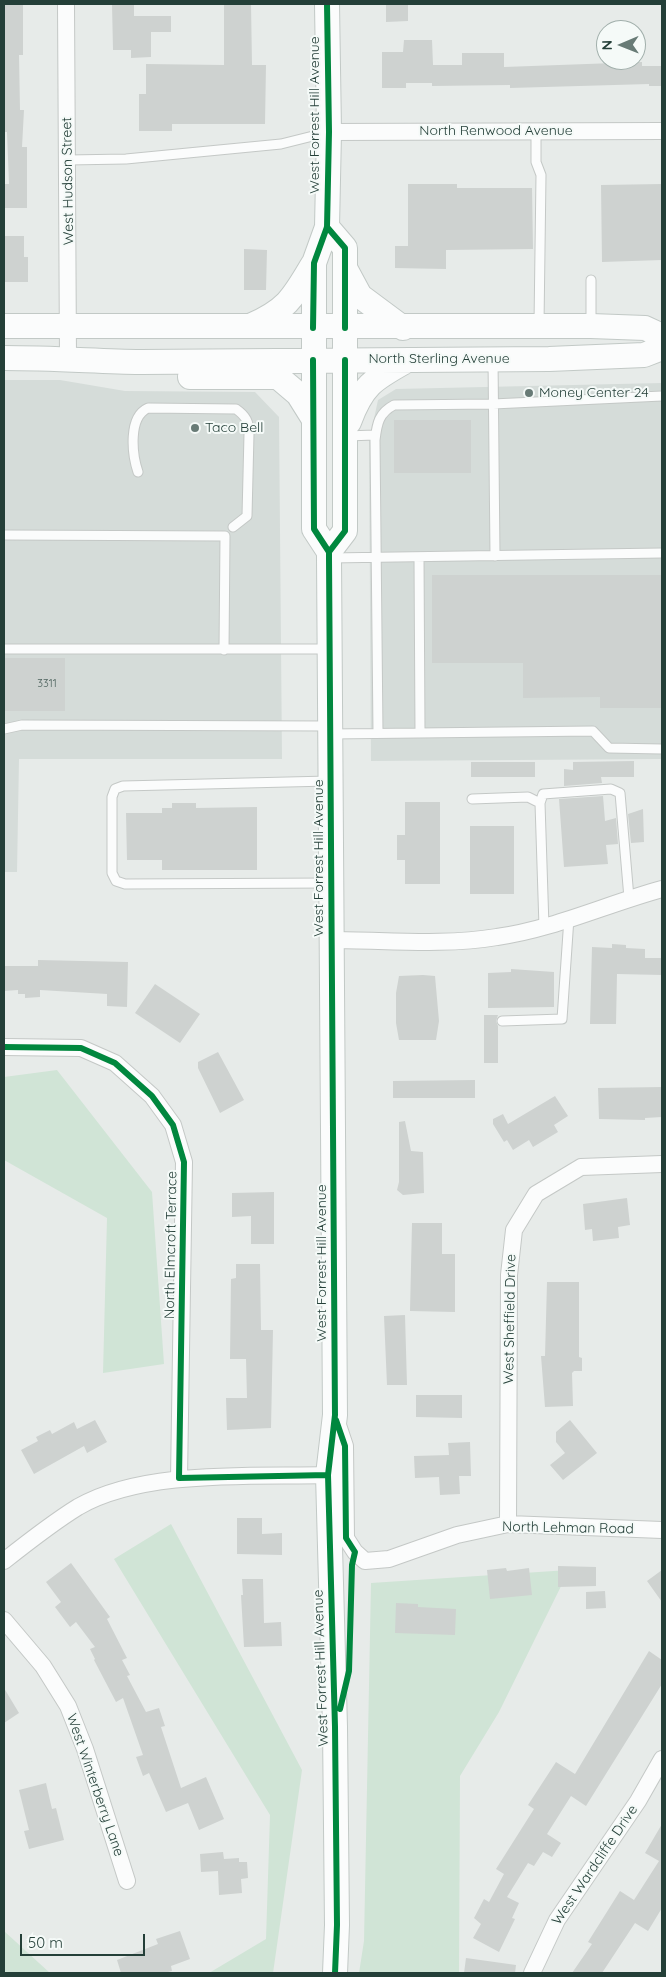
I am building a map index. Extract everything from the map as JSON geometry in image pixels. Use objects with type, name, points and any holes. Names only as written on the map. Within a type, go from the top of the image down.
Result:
[{"type":"main road","name":"West Forrest Hill Avenue","points":[[327,4],[328,227],[314,263],[313,418],[314,529],[329,555],[335,1415],[328,1475],[335,1727],[337,1925],[335,1973]]},
{"type":"main road","points":[[328,227],[344,248],[345,269],[345,531],[329,555]]},
{"type":"main road","points":[[244,328],[272,316],[285,307],[314,263]]},
{"type":"main road","points":[[345,269],[360,296],[403,328]]},
{"type":"main road","points":[[4,326],[244,328],[591,326],[645,328],[662,336]]},
{"type":"main road","name":"North Sterling Avenue","points":[[4,358],[68,358],[141,362],[492,359],[644,356],[662,348]]},
{"type":"main road","points":[[345,433],[358,398],[371,382],[408,360]]},
{"type":"main road","points":[[141,362],[182,377],[278,378],[298,394],[313,418]]},
{"type":"street","name":"West Hudson Street","points":[[66,4],[70,327],[68,358]]},
{"type":"street","name":"North Renwood Avenue","points":[[329,132],[662,131]]},
{"type":"street","points":[[332,940],[456,941],[497,938],[544,927],[629,898],[662,890]]},
{"type":"street","name":"North Elmcroft Terrace","points":[[4,1047],[81,1048],[115,1063],[152,1096],[173,1125],[184,1162],[179,1478]]},
{"type":"street","name":"West Sheffield Drive","points":[[508,1524],[508,1275],[514,1230],[536,1194],[580,1167],[662,1164]]},
{"type":"street","name":"North Lehman Road","points":[[335,1415],[346,1446],[346,1538],[355,1552],[365,1561],[389,1559],[457,1535],[508,1524],[662,1530]]},
{"type":"street","points":[[4,1561],[79,1507],[119,1491],[179,1478],[328,1475]]},
{"type":"street","name":"West Winterberry Lane","points":[[4,1620],[43,1666],[68,1706],[85,1749],[127,1881]]},
{"type":"street","name":"West Wardcliffe Drive","points":[[532,1973],[557,1920],[638,1801],[662,1759]]},
{"type":"lane","points":[[68,160],[126,158],[280,144],[329,132]]},
{"type":"lane","points":[[536,132],[536,162],[541,174],[539,327]]},
{"type":"lane","points":[[591,280],[591,326]]},
{"type":"lane","points":[[492,359],[495,556]]},
{"type":"lane","points":[[378,733],[375,435],[379,417],[394,405],[493,404],[662,396]]},
{"type":"lane","points":[[138,472],[135,464],[135,426],[142,411],[148,408],[236,409],[244,415],[249,424],[250,434],[247,516],[233,527]]},
{"type":"lane","points":[[345,433],[375,435]]},
{"type":"lane","points":[[4,535],[225,536],[224,650]]},
{"type":"lane","points":[[329,555],[377,558],[662,553]]},
{"type":"lane","points":[[419,557],[420,733]]},
{"type":"lane","points":[[4,649],[330,649]]},
{"type":"lane","points":[[4,730],[22,725],[331,730],[378,733],[593,731],[609,748],[662,749]]},
{"type":"lane","points":[[332,781],[123,786],[115,789],[112,797],[112,873],[116,881],[125,884],[332,883]]},
{"type":"lane","points":[[544,927],[540,803],[544,794],[611,789],[620,793],[629,898]]},
{"type":"lane","points":[[472,799],[528,797],[540,803]]},
{"type":"lane","points":[[502,1021],[562,1019],[569,918]]},
{"type":"shaded area","points":[[4,380],[60,380],[125,391],[255,392],[279,417],[282,759],[19,759],[17,872],[4,872]]},
{"type":"shaded area","points":[[662,383],[662,759],[371,761],[369,442],[378,400],[396,389]]},
{"type":"green space","points":[[57,1070],[152,1192],[164,1364],[103,1373],[107,1218],[4,1160],[4,1077]]},
{"type":"green space","points":[[171,1524],[302,1770],[273,1973],[209,1973],[266,1939],[270,1815],[114,1559]]},
{"type":"green space","points":[[569,1570],[499,1712],[460,1776],[459,1973],[359,1973],[364,1941],[371,1583]]},
{"type":"green space","points":[[4,1931],[50,1973],[4,1973]]},
{"type":"building","points":[[4,4],[23,4],[23,55],[19,55],[20,110],[24,110],[22,147],[27,147],[27,208],[4,208],[4,184],[9,184],[7,132],[4,132]]},
{"type":"building","points":[[112,4],[134,4],[134,16],[171,16],[171,32],[151,32],[151,57],[131,58],[131,50],[113,50]]},
{"type":"building","points":[[224,4],[251,4],[252,65],[266,65],[265,124],[172,124],[172,131],[139,131],[139,94],[146,94],[146,64],[224,65]]},
{"type":"building","points":[[386,4],[408,4],[408,21],[386,22]]},
{"type":"building","points":[[404,40],[432,40],[433,65],[462,65],[462,53],[504,53],[504,67],[596,64],[596,70],[646,70],[646,66],[662,66],[662,86],[649,86],[649,84],[510,88],[510,85],[432,86],[432,83],[406,83],[406,88],[382,88],[382,52],[403,52]]},
{"type":"building","points":[[408,184],[457,184],[457,188],[532,188],[533,249],[446,250],[446,269],[395,268],[395,246],[408,246]]},
{"type":"building","points":[[662,184],[662,260],[602,262],[601,185]]},
{"type":"building","points":[[4,236],[24,236],[24,257],[28,257],[28,282],[4,282]]},
{"type":"building","points":[[244,249],[267,250],[266,290],[244,290]]},
{"type":"building","points":[[394,420],[471,420],[471,473],[394,473]]},
{"type":"building","points":[[432,575],[662,575],[662,708],[600,708],[600,697],[523,698],[523,663],[432,663]]},
{"type":"building","points":[[4,658],[65,658],[65,711],[4,711]]},
{"type":"building","points":[[634,761],[634,777],[601,777],[602,783],[564,786],[564,769],[573,770],[573,762]]},
{"type":"building","points":[[471,762],[535,762],[535,777],[471,777]]},
{"type":"building","points":[[603,796],[605,821],[616,818],[618,844],[606,845],[608,864],[564,867],[559,799]]},
{"type":"building","points":[[405,802],[440,802],[440,884],[405,884],[405,860],[397,860],[397,835],[405,835]]},
{"type":"building","points":[[172,803],[196,803],[196,808],[257,807],[257,870],[162,870],[162,860],[127,860],[126,813],[162,813],[162,808],[172,808]]},
{"type":"building","points":[[643,809],[644,842],[631,843],[628,814]]},
{"type":"building","points":[[470,826],[514,826],[514,894],[470,894]]},
{"type":"building","points":[[612,944],[626,945],[626,948],[645,949],[645,958],[662,958],[662,975],[617,974],[616,1024],[590,1024],[592,947],[612,948]]},
{"type":"building","points":[[38,960],[128,962],[127,1007],[107,1006],[107,994],[40,990],[40,997],[25,998],[25,994],[18,994],[18,990],[4,991],[4,966],[38,966]]},
{"type":"building","points":[[511,969],[554,972],[554,1007],[488,1008],[488,973],[511,972]]},
{"type":"building","points":[[399,976],[435,976],[439,1021],[436,1040],[399,1040],[396,1023],[396,993]]},
{"type":"building","points":[[155,984],[200,1014],[180,1043],[135,1013]]},
{"type":"building","points":[[484,1015],[498,1015],[496,1021],[498,1026],[498,1063],[484,1063]]},
{"type":"building","points":[[218,1052],[244,1100],[220,1113],[198,1068],[198,1062]]},
{"type":"building","points":[[475,1080],[475,1098],[393,1098],[393,1081]]},
{"type":"building","points":[[662,1087],[662,1117],[645,1118],[645,1120],[599,1119],[598,1088]]},
{"type":"building","points":[[555,1096],[568,1116],[554,1125],[558,1132],[533,1147],[529,1140],[513,1150],[507,1140],[504,1142],[493,1124],[493,1119],[503,1114],[508,1124]]},
{"type":"building","points":[[405,1121],[411,1151],[423,1152],[424,1193],[403,1195],[397,1190],[399,1182],[399,1122]]},
{"type":"building","points":[[274,1192],[274,1244],[251,1244],[251,1216],[232,1217],[232,1193]]},
{"type":"building","points":[[627,1198],[630,1225],[618,1227],[619,1238],[593,1241],[592,1229],[585,1230],[583,1204]]},
{"type":"building","points":[[412,1223],[442,1223],[442,1254],[455,1254],[455,1312],[410,1311]]},
{"type":"building","points":[[236,1264],[260,1264],[261,1330],[273,1330],[271,1428],[227,1430],[226,1398],[247,1398],[246,1359],[230,1359],[231,1279],[236,1278]]},
{"type":"building","points":[[547,1282],[579,1282],[579,1357],[582,1358],[582,1371],[574,1371],[572,1373],[573,1406],[545,1407],[541,1356],[545,1356]]},
{"type":"building","points":[[405,1315],[407,1385],[387,1385],[384,1316]]},
{"type":"building","points":[[416,1395],[462,1395],[462,1418],[416,1417]]},
{"type":"building","points":[[95,1420],[107,1442],[87,1453],[84,1446],[34,1474],[21,1450],[38,1441],[36,1437],[50,1430],[52,1434],[74,1422],[77,1429]]},
{"type":"building","points":[[570,1420],[597,1453],[563,1480],[550,1465],[565,1453],[556,1442],[556,1432]]},
{"type":"building","points":[[470,1442],[471,1476],[459,1476],[460,1494],[440,1495],[439,1477],[415,1478],[414,1456],[449,1455],[448,1443]]},
{"type":"building","points":[[237,1518],[262,1518],[262,1534],[282,1533],[282,1555],[237,1554]]},
{"type":"building","points":[[71,1563],[110,1617],[107,1619],[127,1658],[122,1660],[130,1675],[127,1676],[146,1712],[159,1708],[165,1726],[161,1727],[181,1788],[206,1777],[224,1819],[199,1830],[188,1803],[166,1812],[149,1773],[143,1776],[136,1757],[143,1755],[123,1698],[116,1702],[94,1660],[90,1649],[95,1647],[76,1622],[70,1627],[55,1607],[61,1602],[46,1582]]},
{"type":"building","points":[[558,1566],[596,1567],[596,1586],[558,1587]]},
{"type":"building","points":[[506,1568],[507,1571],[529,1568],[532,1595],[490,1599],[487,1570]]},
{"type":"building","points":[[662,1570],[662,1602],[647,1581]]},
{"type":"building","points":[[242,1579],[263,1579],[264,1623],[281,1622],[282,1646],[244,1647]]},
{"type":"building","points":[[605,1591],[606,1608],[586,1609],[586,1592]]},
{"type":"building","points":[[396,1603],[418,1604],[418,1607],[456,1609],[455,1635],[395,1633]]},
{"type":"building","points":[[649,1651],[662,1660],[662,1684],[586,1806],[571,1796],[547,1834],[561,1843],[552,1857],[543,1852],[534,1866],[528,1863],[507,1897],[519,1903],[512,1918],[515,1919],[499,1952],[473,1938],[481,1924],[474,1918],[484,1899],[489,1902],[504,1874],[496,1869],[534,1809],[528,1805],[556,1762],[575,1774]]},
{"type":"building","points":[[4,1688],[19,1713],[4,1723]]},
{"type":"building","points":[[46,1783],[52,1809],[56,1808],[64,1840],[29,1849],[24,1831],[29,1830],[19,1790]]},
{"type":"building","points":[[662,1824],[662,1908],[648,1931],[635,1923],[602,1973],[572,1973],[592,1944],[588,1942],[620,1891],[634,1900],[659,1861],[645,1853]]},
{"type":"building","points":[[223,1852],[224,1859],[239,1858],[239,1862],[247,1862],[248,1878],[241,1879],[242,1893],[219,1895],[218,1871],[201,1872],[200,1854]]},
{"type":"building","points":[[180,1931],[190,1959],[171,1966],[172,1971],[164,1973],[121,1973],[117,1960],[158,1944],[156,1939]]},
{"type":"building","points":[[466,1958],[516,1965],[515,1973],[464,1973]]},
{"type":"cycle path","points":[[313,328],[314,263],[327,227],[329,132],[327,4]]},
{"type":"cycle path","points":[[327,227],[345,248],[345,328]]},
{"type":"cycle path","points":[[313,360],[314,529],[329,552],[335,1415],[328,1475],[335,1727],[337,1925],[335,1973]]},
{"type":"cycle path","points":[[329,552],[345,531],[345,360]]},
{"type":"cycle path","points":[[4,1047],[81,1048],[115,1063],[152,1096],[173,1125],[184,1162],[179,1478],[328,1475]]},
{"type":"cycle path","points":[[336,1420],[345,1446],[346,1538],[355,1552],[352,1565],[349,1671],[340,1709]]},
{"type":"place","name":"Money Center 24","points":[[529,393]]},
{"type":"place","name":"Taco Bell","points":[[195,428]]}]
